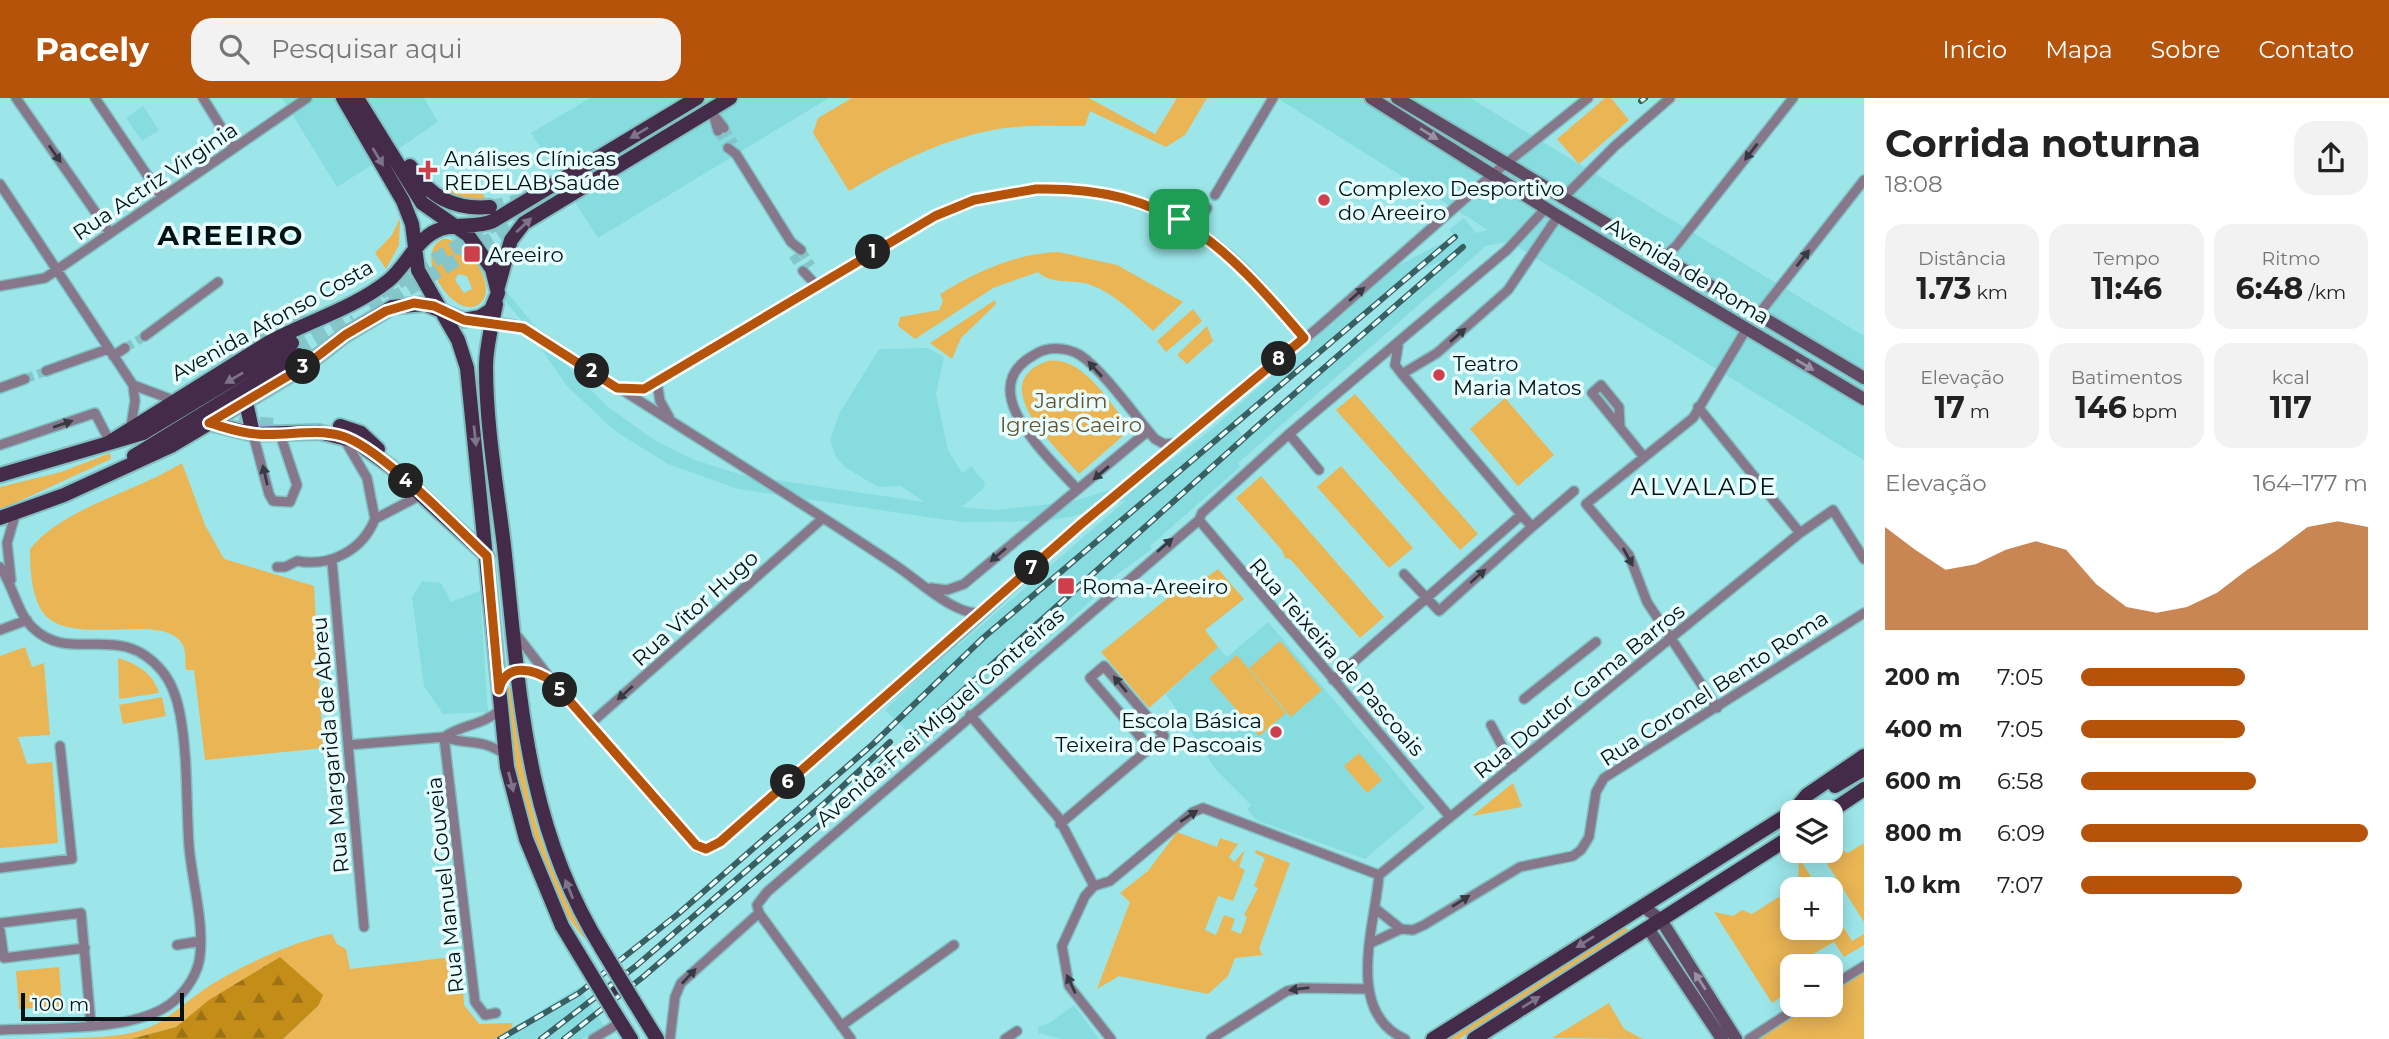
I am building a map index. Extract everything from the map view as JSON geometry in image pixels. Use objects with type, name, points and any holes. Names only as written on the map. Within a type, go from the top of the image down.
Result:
[{"type":"main road","points":[[343,98],[403,201],[412,225],[418,270],[458,340],[469,374],[500,710],[506,755],[526,839],[562,926],[631,1039]]},
{"type":"main road","points":[[357,98],[422,203],[474,241],[492,269],[497,293],[487,313],[475,319],[464,320],[442,309]]},
{"type":"main road","points":[[414,252],[431,233],[457,227],[479,226],[493,221],[706,106],[730,98]]},
{"type":"main road","name":"Avenida de Roma","points":[[1371,98],[1558,216],[1864,399]]},
{"type":"main road","name":"Avenida de Roma","points":[[1397,98],[1864,378]]},
{"type":"main road","points":[[657,1039],[577,909],[546,830],[528,760],[486,367],[497,293],[511,240],[524,223],[706,106]]},
{"type":"main road","points":[[377,130],[395,144],[419,180],[436,196],[459,206],[491,206]]},
{"type":"main road","points":[[1546,208],[1562,199]]},
{"type":"main road","points":[[1558,216],[1562,199]]},
{"type":"main road","name":"Avenida Afonso Costa","points":[[110,442],[131,426],[268,343],[295,328],[326,318],[374,291],[395,275],[414,252]]},
{"type":"main road","name":"Avenida Afonso Costa","points":[[0,518],[101,478],[171,446],[246,402],[393,307],[414,303],[442,309]]},
{"type":"main road","points":[[1745,327],[1758,313]]},
{"type":"main road","name":"Avenida Afonso Costa","points":[[0,475],[143,432],[296,349],[101,478]]},
{"type":"main road","points":[[246,402],[253,434]]},
{"type":"main road","points":[[209,423],[253,434],[344,426],[361,433],[375,445],[391,467]]},
{"type":"main road","points":[[278,430],[342,436],[355,441],[391,467],[487,556]]},
{"type":"main road","points":[[499,690],[503,680],[517,671]]},
{"type":"main road","points":[[1803,800],[1864,756]]},
{"type":"main road","points":[[1813,800],[1864,769]]},
{"type":"main road","points":[[1843,804],[1864,789]]},
{"type":"main road","points":[[1843,810],[1864,800]]},
{"type":"main road","points":[[1433,1039],[1780,820]]},
{"type":"main road","points":[[1474,1039],[1780,844]]},
{"type":"main road","points":[[1644,907],[1722,1039]]},
{"type":"main road","points":[[1654,924],[1736,1039]]},
{"type":"main road","points":[[604,996],[622,982]]},
{"type":"main road","points":[[618,1017],[644,1018]]},
{"type":"street","points":[[16,98],[110,233]]},
{"type":"street","points":[[95,98],[162,197]]},
{"type":"street","points":[[203,98],[234,148]]},
{"type":"street","name":"Rua Actriz Virginia","points":[[0,286],[37,281],[58,269],[307,98]]},
{"type":"street","points":[[1215,195],[1273,98]]},
{"type":"street","points":[[512,629],[553,682],[696,845],[706,849],[720,842],[981,612],[1493,174],[1588,98]]},
{"type":"street","points":[[1562,199],[1615,146],[1670,98]]},
{"type":"street","points":[[1663,258],[1676,246],[1793,98]]},
{"type":"street","points":[[706,106],[721,130]]},
{"type":"street","points":[[731,146],[797,252]]},
{"type":"street","points":[[1758,313],[1864,181]]},
{"type":"street","points":[[0,184],[133,385],[135,401],[131,426]]},
{"type":"street","points":[[617,388],[636,390],[657,382],[815,281],[935,216],[974,200],[1015,191],[1057,188],[1099,192],[1160,210],[1194,229],[1245,270],[1304,338]]},
{"type":"street","points":[[1194,229],[1206,208]]},
{"type":"street","name":"Avenida Frei Miguel Contreiras","points":[[670,1039],[675,997],[681,983],[759,913],[757,905],[763,896],[1199,520],[1202,513],[1289,434],[1507,250],[1546,208]]},
{"type":"street","points":[[1402,374],[1437,352],[1507,290],[1558,216]]},
{"type":"street","points":[[807,269],[815,281]]},
{"type":"street","points":[[145,336],[218,282]]},
{"type":"street","points":[[475,319],[530,331],[823,518],[928,587],[939,598],[964,610],[981,612]]},
{"type":"street","points":[[1717,708],[1647,602],[1629,555],[1586,504],[1693,418],[1745,327]]},
{"type":"street","points":[[1395,365],[1395,354],[1401,342]]},
{"type":"street","points":[[46,372],[125,348]]},
{"type":"street","points":[[1077,489],[1014,412],[1010,397],[1012,384],[1026,360],[1052,349],[1080,355],[1149,431],[1155,439],[1158,452],[1153,465]]},
{"type":"street","points":[[1372,366],[1386,361],[1395,365],[1532,527]]},
{"type":"street","points":[[0,388],[25,379]]},
{"type":"street","points":[[657,382],[660,401],[675,423]]},
{"type":"street","points":[[133,385],[173,400]]},
{"type":"street","points":[[1698,407],[1800,533]]},
{"type":"street","points":[[0,445],[95,413],[110,442]]},
{"type":"street","points":[[1620,427],[1644,457]]},
{"type":"street","points":[[253,434],[269,494],[273,501],[290,502],[297,485],[278,430]]},
{"type":"street","points":[[928,587],[947,590],[964,584],[1149,431]]},
{"type":"street","points":[[1289,434],[1319,470]]},
{"type":"street","points":[[277,567],[285,567],[297,561],[314,564],[332,561],[369,536],[375,519],[367,478],[342,436]]},
{"type":"street","points":[[1155,439],[1164,444],[1182,442]]},
{"type":"street","points":[[1404,574],[1439,611],[1574,491]]},
{"type":"street","points":[[375,519],[422,495]]},
{"type":"street","name":"Rua Doutor Gama Barros","points":[[1379,875],[1800,533],[1833,510],[1864,559]]},
{"type":"street","points":[[11,582],[7,543],[16,512]]},
{"type":"street","points":[[1333,680],[1521,515]]},
{"type":"street","name":"Rua Vitor Hugo","points":[[590,724],[823,518]]},
{"type":"street","name":"Rua Teixeira de Pascoais","points":[[1199,520],[1450,817]]},
{"type":"street","name":"Rua Margarida de Abreu","points":[[332,561],[364,927]]},
{"type":"street","points":[[0,567],[11,582],[27,620],[46,637],[69,645],[117,643],[130,647],[154,662],[172,687],[181,715],[189,847],[200,941],[196,971],[173,1002],[156,1014],[136,1021],[0,1030]]},
{"type":"street","points":[[964,584],[958,596],[964,610]]},
{"type":"street","name":"Rua Coronel Bento Roma","points":[[1371,943],[1401,929],[1413,930],[1424,925],[1520,867],[1573,856],[1589,837],[1596,792],[1604,778],[1864,613]]},
{"type":"street","points":[[0,630],[27,620]]},
{"type":"street","points":[[1524,699],[1596,642]]},
{"type":"street","points":[[1060,824],[1150,748],[1164,736],[1104,666],[1090,678],[1150,748]]},
{"type":"street","points":[[517,671],[540,673],[553,682]]},
{"type":"street","points":[[444,737],[455,729],[485,722],[500,710]]},
{"type":"street","points":[[970,715],[1058,817],[1094,887]]},
{"type":"street","points":[[1491,725],[1513,767]]},
{"type":"street","points":[[348,745],[444,737],[459,742],[483,742],[506,755]]},
{"type":"street","name":"Rua Manuel Gouveia","points":[[444,737],[475,1002],[485,1015],[496,1013]]},
{"type":"street","points":[[0,868],[72,859],[60,746]]},
{"type":"street","points":[[1111,1039],[1069,986],[1062,946],[1085,896],[1094,887],[1110,881],[1192,812],[1203,808],[1379,875],[1367,989],[1375,1011],[1389,1035],[1405,1039]]},
{"type":"street","points":[[1376,909],[1401,929]]},
{"type":"street","points":[[0,923],[81,913],[92,1025]]},
{"type":"street","points":[[759,913],[850,1039]]},
{"type":"street","points":[[0,930],[4,958],[85,947]]},
{"type":"street","points":[[177,945],[200,941]]},
{"type":"street","points":[[841,1026],[954,945]]},
{"type":"street","points":[[1843,979],[1864,966]]},
{"type":"street","points":[[1211,1039],[1287,991],[1301,988],[1367,989]]},
{"type":"street","points":[[593,1039],[618,1017]]},
{"type":"street","points":[[1749,1039],[1784,1017]]},
{"type":"street","points":[[1005,1039],[1017,1031]]},
{"type":"shaded area","points":[[282,98],[424,98],[438,122],[392,153],[577,377],[608,407],[656,441],[695,460],[742,475],[924,502],[901,486],[878,487],[846,468],[836,457],[830,440],[839,414],[879,349],[928,348],[944,357],[936,394],[948,450],[962,473],[971,466],[985,483],[984,488],[962,507],[995,510],[1071,502],[1122,486],[1167,463],[1208,432],[1394,268],[1435,246],[1456,239],[1449,230],[1464,218],[1476,233],[1488,230],[1277,98],[1470,98],[1864,336],[1864,460],[1518,247],[1507,242],[1486,246],[1238,463],[1240,467],[1150,546],[1152,549],[1114,577],[1115,580],[1023,660],[1021,658],[990,684],[992,687],[923,746],[885,710],[956,644],[958,646],[1126,500],[1074,516],[1045,521],[961,522],[738,489],[668,464],[615,431],[567,386],[521,320],[383,158],[337,187]],"holes":[[[1458,254],[1246,440],[1236,428],[1383,294],[1416,272]]]},
{"type":"shaded area","points":[[590,98],[829,98],[598,238],[531,133]]},
{"type":"shaded area","points":[[143,106],[159,130],[142,141],[126,118]]},
{"type":"shaded area","points":[[422,581],[441,583],[451,602],[480,591],[488,712],[443,714],[424,686],[412,598]]},
{"type":"shaded area","name":"Escola Básica Teixeira de Pascoais","points":[[1268,622],[1425,808],[1365,859],[1256,820],[1247,809],[1251,805],[1217,771],[1166,694],[1218,647],[1227,657]]},
{"type":"shaded area","points":[[579,987],[604,1026],[583,1039],[494,1039]]},
{"type":"shaded area","points":[[1074,1005],[1099,1039],[1062,1039],[1038,1033],[1038,1027],[1049,1023]]},
{"type":"green space","points":[[852,98],[1089,98],[1155,134],[1177,98],[1207,98],[1185,135],[1166,147],[1090,111],[1085,126],[1012,127],[970,135],[899,163],[849,191],[813,133],[818,118]]},
{"type":"green space","points":[[1605,98],[1611,98],[1629,120],[1579,164],[1557,139]]},
{"type":"green space","points":[[477,186],[488,202],[465,202],[434,187],[456,189]]},
{"type":"green space","points":[[400,218],[399,245],[386,269],[375,253],[392,235]]},
{"type":"green space","points":[[443,239],[452,240],[471,255],[484,277],[486,288],[484,298],[478,305],[468,307],[448,295],[433,270],[431,258],[434,247]],"holes":[[[458,274],[467,276],[472,289],[464,293],[455,280]]]},
{"type":"green space","points":[[1058,252],[1117,265],[1183,302],[1153,331],[1124,305],[1100,289],[1084,283],[1050,279],[1038,272],[993,288],[915,339],[898,326],[900,317],[939,310],[943,301],[940,294],[982,271],[1026,256]]},
{"type":"green space","points":[[995,300],[996,304],[961,338],[952,359],[930,343]]},
{"type":"green space","points":[[1193,309],[1202,321],[1166,352],[1157,341]]},
{"type":"green space","points":[[1207,326],[1213,341],[1187,364],[1177,355]]},
{"type":"green space","name":"Jardim Igrejas Caeiro","points":[[1048,361],[1061,361],[1084,374],[1105,395],[1131,429],[1079,474],[1042,433],[1023,400],[1022,384],[1030,371]]},
{"type":"green space","points":[[1355,394],[1478,534],[1460,550],[1336,410]]},
{"type":"green space","points":[[1505,398],[1554,455],[1518,486],[1470,429]]},
{"type":"green space","points":[[110,453],[111,459],[0,510],[0,487],[61,472]]},
{"type":"green space","points":[[182,463],[205,525],[224,559],[314,586],[323,748],[205,760],[194,670],[186,670],[184,648],[175,636],[139,629],[71,628],[53,621],[40,608],[33,586],[30,549],[44,534],[80,511]]},
{"type":"green space","points":[[1341,466],[1413,548],[1389,568],[1317,487]]},
{"type":"green space","points":[[1261,476],[1384,617],[1360,638],[1290,559],[1285,558],[1282,550],[1236,498]]},
{"type":"green space","points":[[1218,569],[1244,599],[1205,630],[1218,647],[1149,708],[1101,652],[1180,588],[1185,593]]},
{"type":"green space","points":[[1280,641],[1322,690],[1291,717],[1249,668]]},
{"type":"green space","points":[[25,647],[32,667],[44,663],[50,735],[18,737],[27,764],[52,762],[58,843],[0,848],[0,656]]},
{"type":"green space","points":[[1237,655],[1286,713],[1259,736],[1209,678]]},
{"type":"green space","points":[[118,658],[143,670],[153,680],[159,693],[119,699]]},
{"type":"green space","points":[[511,687],[522,763],[540,837],[586,940],[567,916],[552,888],[529,828],[515,764],[506,702],[508,688]]},
{"type":"green space","points":[[162,697],[166,716],[123,724],[119,705]]},
{"type":"green space","points":[[1359,753],[1382,780],[1367,793],[1344,766]]},
{"type":"green space","points":[[1513,783],[1522,807],[1472,816]]},
{"type":"green space","points":[[1177,832],[1217,847],[1220,838],[1238,844],[1229,857],[1234,862],[1245,850],[1239,867],[1245,870],[1233,901],[1218,896],[1205,930],[1216,935],[1224,915],[1235,919],[1231,930],[1241,934],[1247,917],[1244,915],[1258,888],[1254,886],[1265,858],[1255,853],[1256,850],[1290,863],[1259,949],[1263,955],[1235,958],[1228,976],[1208,994],[1119,976],[1097,989],[1130,902],[1120,893],[1148,871]]},
{"type":"green space","points":[[1864,843],[1864,922],[1843,889],[1843,877],[1835,877],[1827,863],[1843,863],[1843,851],[1848,853]]},
{"type":"green space","points":[[1799,863],[1802,863],[1811,877],[1798,877]]},
{"type":"green space","points":[[1780,896],[1780,940],[1843,940],[1843,926],[1852,941],[1864,934],[1864,945],[1844,957],[1834,942],[1813,954],[1780,954],[1780,998],[1772,1003],[1714,912],[1733,916],[1742,910],[1752,914]]},
{"type":"green space","points":[[1625,926],[1629,932],[1459,1039],[1447,1039]]},
{"type":"green space","points":[[332,934],[337,944],[346,949],[350,969],[461,956],[464,1005],[479,1024],[513,1023],[509,1033],[494,1039],[283,1039],[318,1006],[280,957],[206,1003],[176,1027],[131,1039],[54,1039],[115,1036],[150,1027],[244,966],[301,942]]},
{"type":"green space","points":[[280,957],[323,995],[318,1006],[283,1039],[131,1039],[176,1027],[209,1000]]},
{"type":"green space","points":[[59,967],[62,1006],[19,1009],[16,971]]},
{"type":"green space","points":[[1864,970],[1864,1039],[1759,1039],[1793,1017],[1843,1017],[1843,984]]},
{"type":"green space","points":[[1609,1003],[1624,1029],[1643,1039],[1552,1038]]},
{"type":"tunnel","points":[[724,128],[734,144]]},
{"type":"tunnel","points":[[718,131],[728,148]]},
{"type":"tunnel","points":[[490,207],[525,200]]},
{"type":"tunnel","points":[[372,311],[529,216]]},
{"type":"tunnel","points":[[380,293],[498,222]]},
{"type":"tunnel","points":[[801,250],[811,266]]},
{"type":"tunnel","points":[[793,255],[803,271]]},
{"type":"tunnel","points":[[292,343],[344,313]]},
{"type":"tunnel","points":[[215,382],[219,367],[238,345],[265,331],[310,320]]},
{"type":"tunnel","points":[[299,355],[355,321]]},
{"type":"tunnel","points":[[125,348],[145,336]]},
{"type":"tunnel","points":[[25,379],[46,371]]},
{"type":"tunnel","points":[[224,404],[240,419],[275,425]]},
{"type":"railway","points":[[1641,101],[1645,98]]},
{"type":"railway","points":[[500,1039],[579,993],[678,914],[873,744],[983,638],[1455,237]]},
{"type":"railway","points":[[880,765],[1262,422],[1463,247]]},
{"type":"railway","points":[[541,1039],[636,966],[827,801],[890,742]]},
{"type":"railway","points":[[564,1039],[643,977],[891,764]]},
{"type":"place","name":"Análises Clínicas REDELAB Saúde","points":[[428,170]]},
{"type":"place","name":"Complexo Desportivo do Areeiro","points":[[1324,200]]},
{"type":"place","name":"Areeiro","points":[[472,254]]},
{"type":"place","name":"Teatro Maria Matos","points":[[1439,375]]},
{"type":"place","name":"Roma-Areeiro","points":[[1066,586]]},
{"type":"place","name":"Escola Básica Teixeira de Pascoais","points":[[1276,732]]},
{"type":"district","name":"AREEIRO","points":[[231,235]]},
{"type":"district","name":"ALVALADE","points":[[1704,486]]},
{"type":"route","points":[[1078,189],[1120,197],[1179,219],[1214,242],[1245,270],[1304,338],[1107,503],[1101,511],[1081,524],[720,842],[706,849],[696,845],[553,682],[540,673],[530,670],[517,671],[503,680],[499,690],[487,556],[391,467],[355,441],[342,436],[319,432],[253,434],[209,423],[305,366],[345,335],[399,305],[424,304],[464,320],[475,319],[523,328],[617,388],[636,390],[657,382],[916,226],[974,200],[1015,191],[1078,189]]}]
